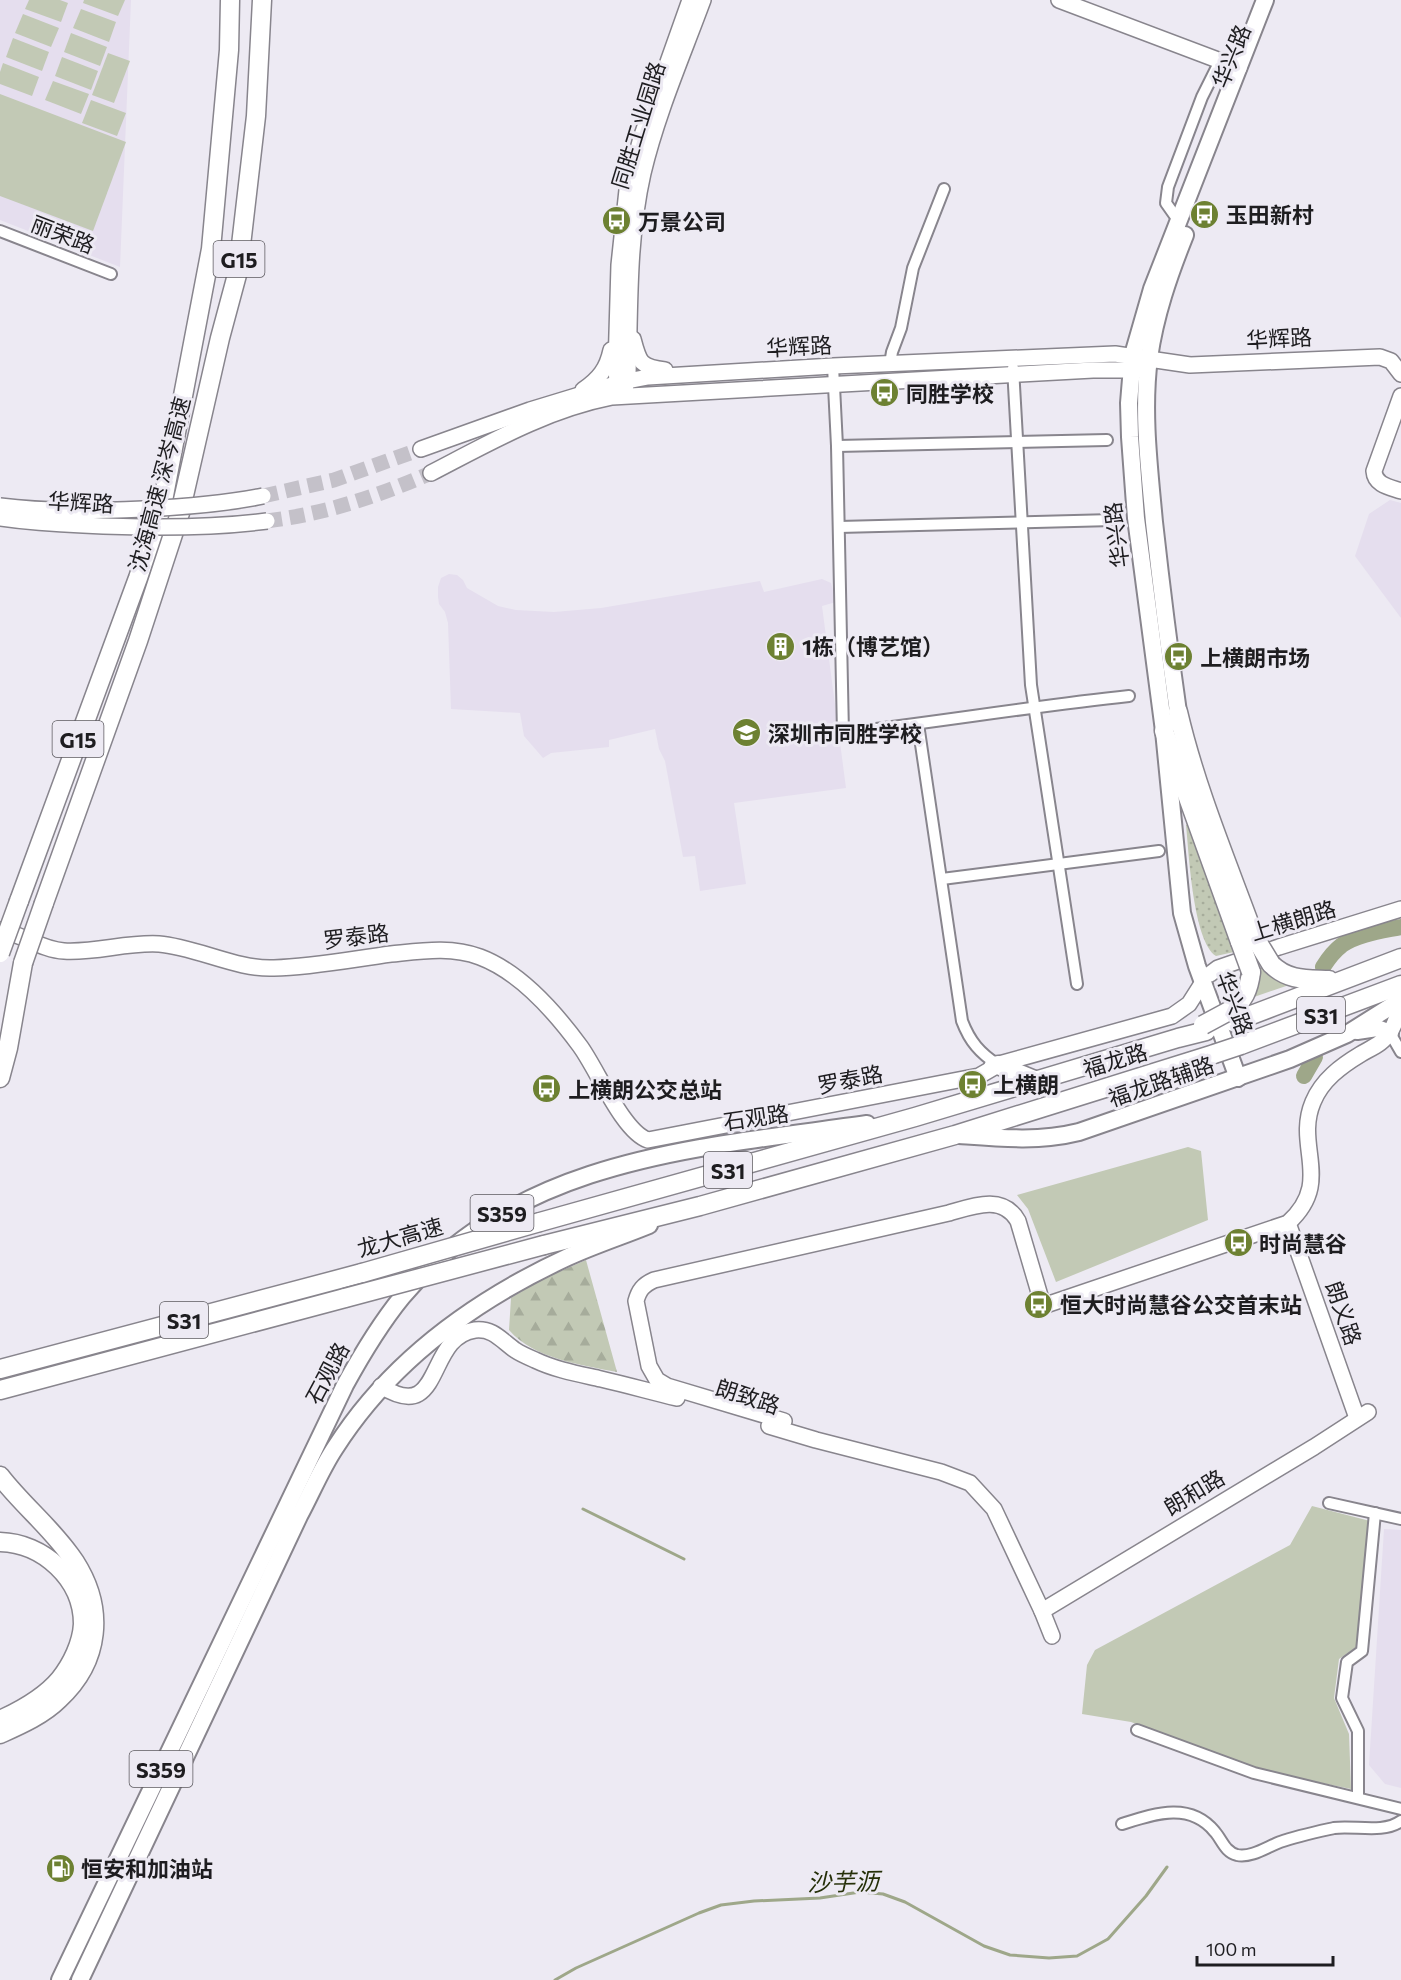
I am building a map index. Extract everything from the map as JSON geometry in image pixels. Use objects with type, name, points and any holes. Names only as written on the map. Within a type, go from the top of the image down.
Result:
[{"type":"highway","name":"沈海高速 深岑高速","points":[[0,953],[138,578],[162,506],[211,249],[229,50],[230,0]]},
{"type":"highway","name":"沈海高速 深岑高速","points":[[23,963],[115,709],[180,513],[207,404],[220,338],[238,271],[256,116],[262,0]]},
{"type":"highway","points":[[1178,712],[1188,753],[1247,939],[1251,972],[1247,993],[1231,1017]]},
{"type":"highway","points":[[1164,731],[1177,773],[1247,939],[1278,971],[1296,978],[1340,980]]},
{"type":"highway","name":"福龙路","points":[[915,1117],[1178,1038],[1231,1017],[1401,958]]},
{"type":"highway","points":[[0,1078],[8,1048],[23,963]]},
{"type":"highway","name":"G15","points":[[0,1029],[23,963]]},
{"type":"highway","name":"福龙路","points":[[700,1206],[955,1135],[1214,1054],[1401,985]]},
{"type":"highway","points":[[998,1065],[1037,1081]]},
{"type":"highway","name":"龙大高速","points":[[3,1368],[362,1273],[915,1117]]},
{"type":"highway","name":"龙大高速","points":[[3,1389],[544,1245],[700,1206]]},
{"type":"highway","points":[[0,1476],[75,1561],[93,1599],[95,1630],[88,1659],[75,1682],[58,1701],[30,1720],[0,1734]]},
{"type":"highway","points":[[0,1542],[9,1542],[33,1549],[48,1557],[61,1569],[72,1585],[80,1604],[83,1624],[79,1644],[61,1678],[29,1705],[0,1720]]},
{"type":"main road","name":"华兴路","points":[[1207,978],[1189,942],[1182,913],[1164,731],[1136,518],[1130,437],[1152,289],[1265,0]]},
{"type":"main road","name":"华兴路","points":[[1238,1078],[1207,978],[1191,910],[1177,773],[1178,712],[1167,638],[1149,473],[1140,363],[1153,334],[1171,273],[1278,0]]},
{"type":"main road","name":"福龙路辅路","points":[[955,1135],[1025,1139],[1063,1136],[1130,1116],[1290,1059],[1347,1034],[1401,1000]]},
{"type":"main road","points":[[1347,1034],[1369,1028],[1377,1028],[1390,1033]]},
{"type":"main road","name":"石观路","points":[[80,1980],[109,1897],[299,1478],[368,1344],[403,1296],[429,1269],[485,1222],[556,1186],[592,1173],[702,1148],[915,1117]]},
{"type":"main road","name":"石观路","points":[[60,1980],[109,1897],[334,1449],[381,1386],[436,1335],[478,1305],[540,1270],[569,1256],[700,1206]]},
{"type":"street","name":"同胜工业园路","points":[[622,387],[622,225],[630,175],[690,0]]},
{"type":"street","name":"同胜工业园路","points":[[623,322],[644,172],[660,119],[703,0]]},
{"type":"street","points":[[1059,0],[1239,68]]},
{"type":"street","points":[[1178,220],[1166,203],[1168,187],[1189,129],[1220,61]]},
{"type":"street","points":[[890,364],[901,328],[913,268],[944,189]]},
{"type":"street","name":"丽荣路","points":[[0,231],[111,274]]},
{"type":"street","points":[[623,322],[643,364],[651,368],[695,374]]},
{"type":"street","points":[[575,396],[596,381],[604,370],[623,322]]},
{"type":"street","name":"华辉路","points":[[431,473],[545,416],[599,400],[622,387],[648,377],[1094,354],[1140,363],[1190,365],[1370,357],[1388,360],[1397,367],[1401,374]]},
{"type":"street","points":[[1012,358],[1031,685],[1077,984]]},
{"type":"street","name":"华辉路","points":[[421,449],[575,396],[622,387],[834,386],[1140,363],[1173,362],[1190,365]]},
{"type":"street","points":[[833,366],[837,446],[843,733],[1035,706],[1129,696]]},
{"type":"street","points":[[1401,396],[1374,471],[1378,482],[1401,491]]},
{"type":"street","points":[[837,446],[1107,440]]},
{"type":"street","name":"华辉路","points":[[0,506],[49,510],[106,510],[200,505],[263,496]]},
{"type":"street","name":"华辉路","points":[[0,518],[59,524],[154,527],[219,526],[267,521]]},
{"type":"street","points":[[839,527],[1113,520]]},
{"type":"street","points":[[918,724],[962,1022],[974,1045],[984,1056],[998,1065]]},
{"type":"street","points":[[942,879],[1159,851]]},
{"type":"street","name":"上横朗路","points":[[1207,978],[1218,969],[1279,947],[1401,909]]},
{"type":"street","name":"罗泰路","points":[[0,930],[61,951],[159,944],[244,964],[273,968],[453,949],[480,956],[504,968],[522,981],[548,1008],[580,1047],[627,1123],[639,1136],[978,1067],[998,1065],[1172,1016],[1189,1004],[1207,978]]},
{"type":"street","points":[[784,1421],[667,1386],[657,1380],[649,1366],[636,1301],[639,1291],[654,1280],[985,1203],[997,1204],[1007,1209],[1018,1221],[1043,1306],[1288,1222],[1305,1204],[1313,1178],[1308,1130],[1312,1103],[1327,1079],[1360,1054],[1379,1044],[1390,1033],[1401,1007]]},
{"type":"street","points":[[1390,1033],[1401,1052]]},
{"type":"street","points":[[1347,1034],[1352,1035],[1359,1042],[1360,1054]]},
{"type":"street","name":"朗义路","points":[[1288,1222],[1363,1415]]},
{"type":"street","name":"朗致路","points":[[381,1386],[404,1397],[418,1396],[454,1342],[470,1331],[483,1330],[497,1335],[522,1354],[557,1369],[708,1406],[816,1440],[954,1476],[970,1483],[994,1509],[1052,1636]]},
{"type":"street","name":"朗和路","points":[[1042,1611],[1363,1415]]},
{"type":"street","points":[[1329,1503],[1401,1519]]},
{"type":"street","points":[[1358,1797],[1358,1731],[1342,1698],[1347,1662],[1362,1650],[1375,1513]]},
{"type":"street","points":[[1137,1730],[1254,1773],[1401,1809]]},
{"type":"street","points":[[1122,1824],[1157,1813],[1189,1814],[1202,1819],[1228,1851],[1238,1855],[1248,1855],[1280,1842],[1336,1828],[1387,1827],[1401,1821]]},
{"type":"shaded area","points":[[0,0],[131,0],[120,267],[0,220]]},
{"type":"shaded area","points":[[1390,500],[1401,503],[1401,618],[1355,556],[1369,514]]},
{"type":"shaded area","name":"深圳市同胜学校","points":[[449,574],[457,575],[467,588],[498,606],[516,610],[554,612],[601,608],[760,581],[764,592],[822,579],[831,583],[836,602],[822,606],[846,788],[734,803],[746,884],[700,891],[695,856],[683,857],[665,761],[659,749],[655,729],[609,740],[609,747],[551,753],[543,758],[524,736],[520,713],[451,709],[448,623],[438,597],[441,578]]},
{"type":"shaded area","points":[[1384,1529],[1401,1530],[1401,1788],[1385,1784],[1369,1765]]},
{"type":"green space","points":[[29,0],[60,0],[68,3],[61,22],[25,9]]},
{"type":"green space","points":[[84,0],[125,0],[118,16],[83,3]]},
{"type":"green space","points":[[81,9],[116,22],[109,42],[73,28]]},
{"type":"green space","points":[[23,14],[59,28],[51,47],[15,33]]},
{"type":"green space","points":[[71,33],[107,47],[100,66],[64,52]]},
{"type":"green space","points":[[13,38],[49,52],[42,71],[6,57]]},
{"type":"green space","points":[[108,53],[130,61],[114,103],[92,95]]},
{"type":"green space","points":[[62,57],[98,71],[91,90],[55,76]]},
{"type":"green space","points":[[3,63],[39,77],[32,96],[0,84]]},
{"type":"green space","points":[[53,81],[89,94],[81,114],[45,100]]},
{"type":"green space","points":[[0,94],[126,142],[93,231],[0,196]]},
{"type":"green space","points":[[91,100],[126,113],[117,136],[82,123]]},
{"type":"green space","points":[[1188,824],[1234,952],[1216,956],[1208,947],[1202,933],[1191,875],[1186,825]]},
{"type":"green space","points":[[1267,965],[1292,984],[1254,997],[1257,969]]},
{"type":"green space","points":[[1188,1147],[1201,1151],[1208,1220],[1056,1282],[1028,1209],[1017,1195]]},
{"type":"green space","points":[[586,1260],[617,1372],[545,1354],[519,1340],[509,1330],[511,1298],[538,1281]]},
{"type":"green space","points":[[1312,1506],[1370,1521],[1356,1647],[1339,1659],[1334,1698],[1349,1734],[1351,1789],[1255,1769],[1131,1722],[1082,1714],[1087,1665],[1095,1650],[1290,1545]]},
{"type":"waterway","points":[[1323,967],[1336,950],[1348,941],[1370,933],[1401,927]]},
{"type":"waterway","points":[[1304,1076],[1315,1057]]},
{"type":"waterway","points":[[583,1509],[684,1559]]},
{"type":"waterway","name":"沙芋沥","points":[[555,1980],[576,1968],[721,1905],[820,1898],[860,1892],[883,1894],[905,1902],[984,1946],[1010,1955],[1049,1958],[1077,1956],[1108,1939],[1146,1896],[1167,1867]]},
{"type":"tunnel","points":[[263,496],[334,480],[421,449]]},
{"type":"tunnel","points":[[267,521],[310,514],[351,503],[431,473]]},
{"type":"place","name":"玉田新村","points":[[1205,214]]},
{"type":"place","name":"万景公司","points":[[617,221]]},
{"type":"place","name":"同胜学校","points":[[885,393]]},
{"type":"place","name":"1栋（博艺馆）","points":[[781,646]]},
{"type":"place","name":"上横朗市场","points":[[1179,657]]},
{"type":"place","name":"深圳市同胜学校","points":[[747,733]]},
{"type":"place","name":"上横朗","points":[[972,1084]]},
{"type":"place","name":"上横朗公交总站","points":[[547,1089]]},
{"type":"place","name":"时尚慧谷","points":[[1238,1243]]},
{"type":"place","name":"恒大时尚慧谷公交首末站","points":[[1039,1304]]},
{"type":"place","name":"恒安和加油站","points":[[60,1868]]}]
